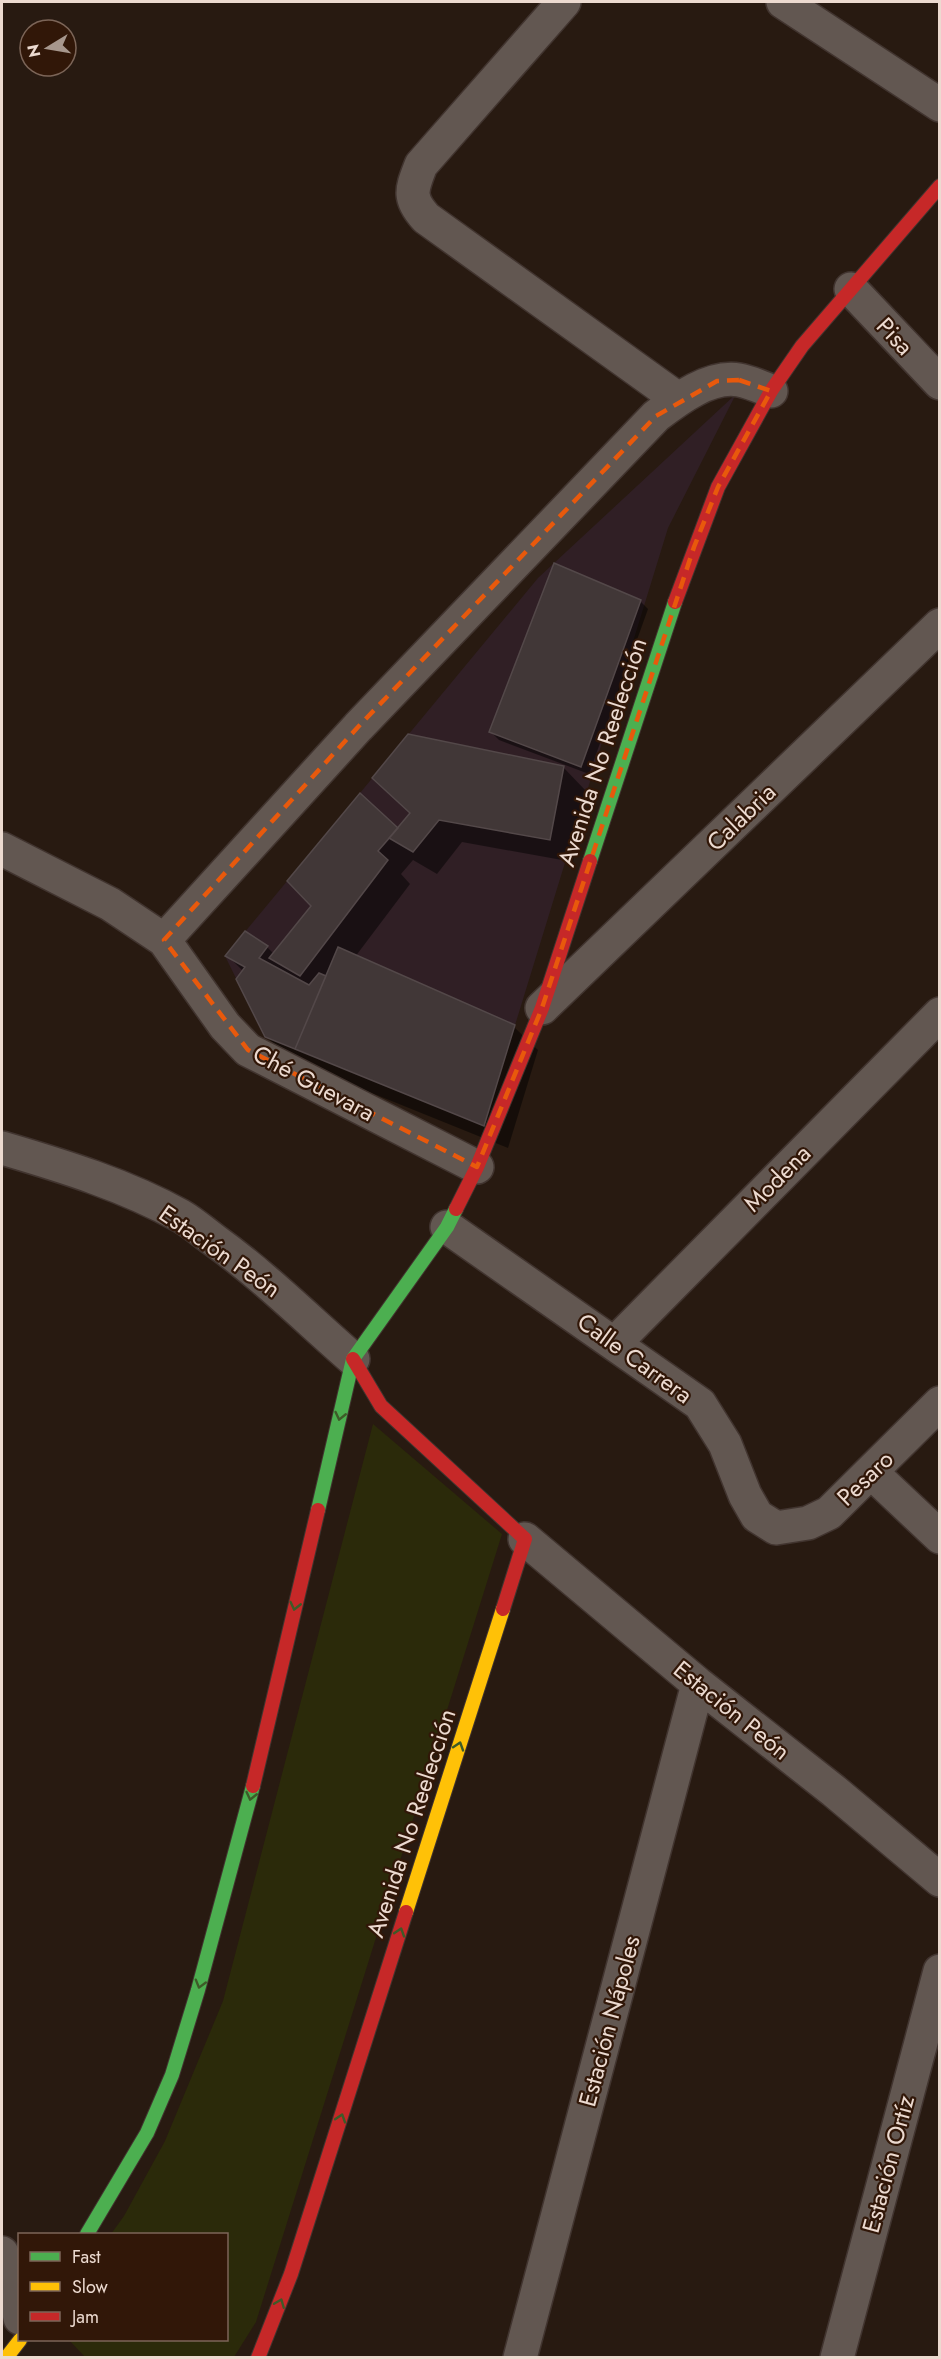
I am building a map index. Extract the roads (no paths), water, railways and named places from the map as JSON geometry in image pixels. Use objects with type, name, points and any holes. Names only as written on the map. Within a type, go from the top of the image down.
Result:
[{"type":"street","points":[[564,2],[421,165],[411,191],[415,206],[426,218],[678,399]]},
{"type":"street","points":[[783,2],[939,105]]},
{"type":"street","name":"Avenida No Reelección","points":[[88,2233],[147,2133],[172,2075],[195,2001],[248,1806],[353,1359],[447,1227],[477,1167],[542,1008],[634,721],[694,548],[718,487],[771,391],[802,346],[939,186]]},
{"type":"street","name":"Pisa","points":[[852,289],[939,383]]},
{"type":"street","points":[[164,940],[358,727],[656,416],[678,399],[717,381],[739,380],[771,391]]},
{"type":"street","name":"Calabria","points":[[542,1008],[939,625]]},
{"type":"street","name":"Ché Guevara","points":[[2,849],[110,904],[164,940],[225,1026],[248,1050],[477,1167]]},
{"type":"street","name":"Modena","points":[[615,1343],[939,1014]]},
{"type":"street","name":"Estación Peón","points":[[2,1148],[51,1162],[121,1187],[182,1217],[238,1257],[353,1359]]},
{"type":"street","name":"Calle Carrera","points":[[447,1227],[700,1404],[725,1444],[745,1495],[757,1516],[776,1528]]},
{"type":"street","points":[[353,1359],[381,1406],[525,1539]]},
{"type":"street","name":"Pesaro","points":[[776,1528],[808,1523],[829,1513],[872,1473],[939,1403]]},
{"type":"street","points":[[872,1473],[939,1537]]},
{"type":"street","name":"Avenida No Reelección","points":[[258,2358],[291,2274],[525,1539]]},
{"type":"street","name":"Estación Peón","points":[[525,1539],[698,1684],[834,1791],[939,1880]]},
{"type":"street","name":"Estación Nápoles","points":[[520,2358],[698,1684]]},
{"type":"street","name":"Estación Ortíz","points":[[837,2358],[939,1971]]},
{"type":"street","points":[[2,2253],[18,2308]]},
{"type":"street","points":[[6,2358],[20,2341]]},
{"type":"street","points":[[21,2341],[27,2358]]}]
